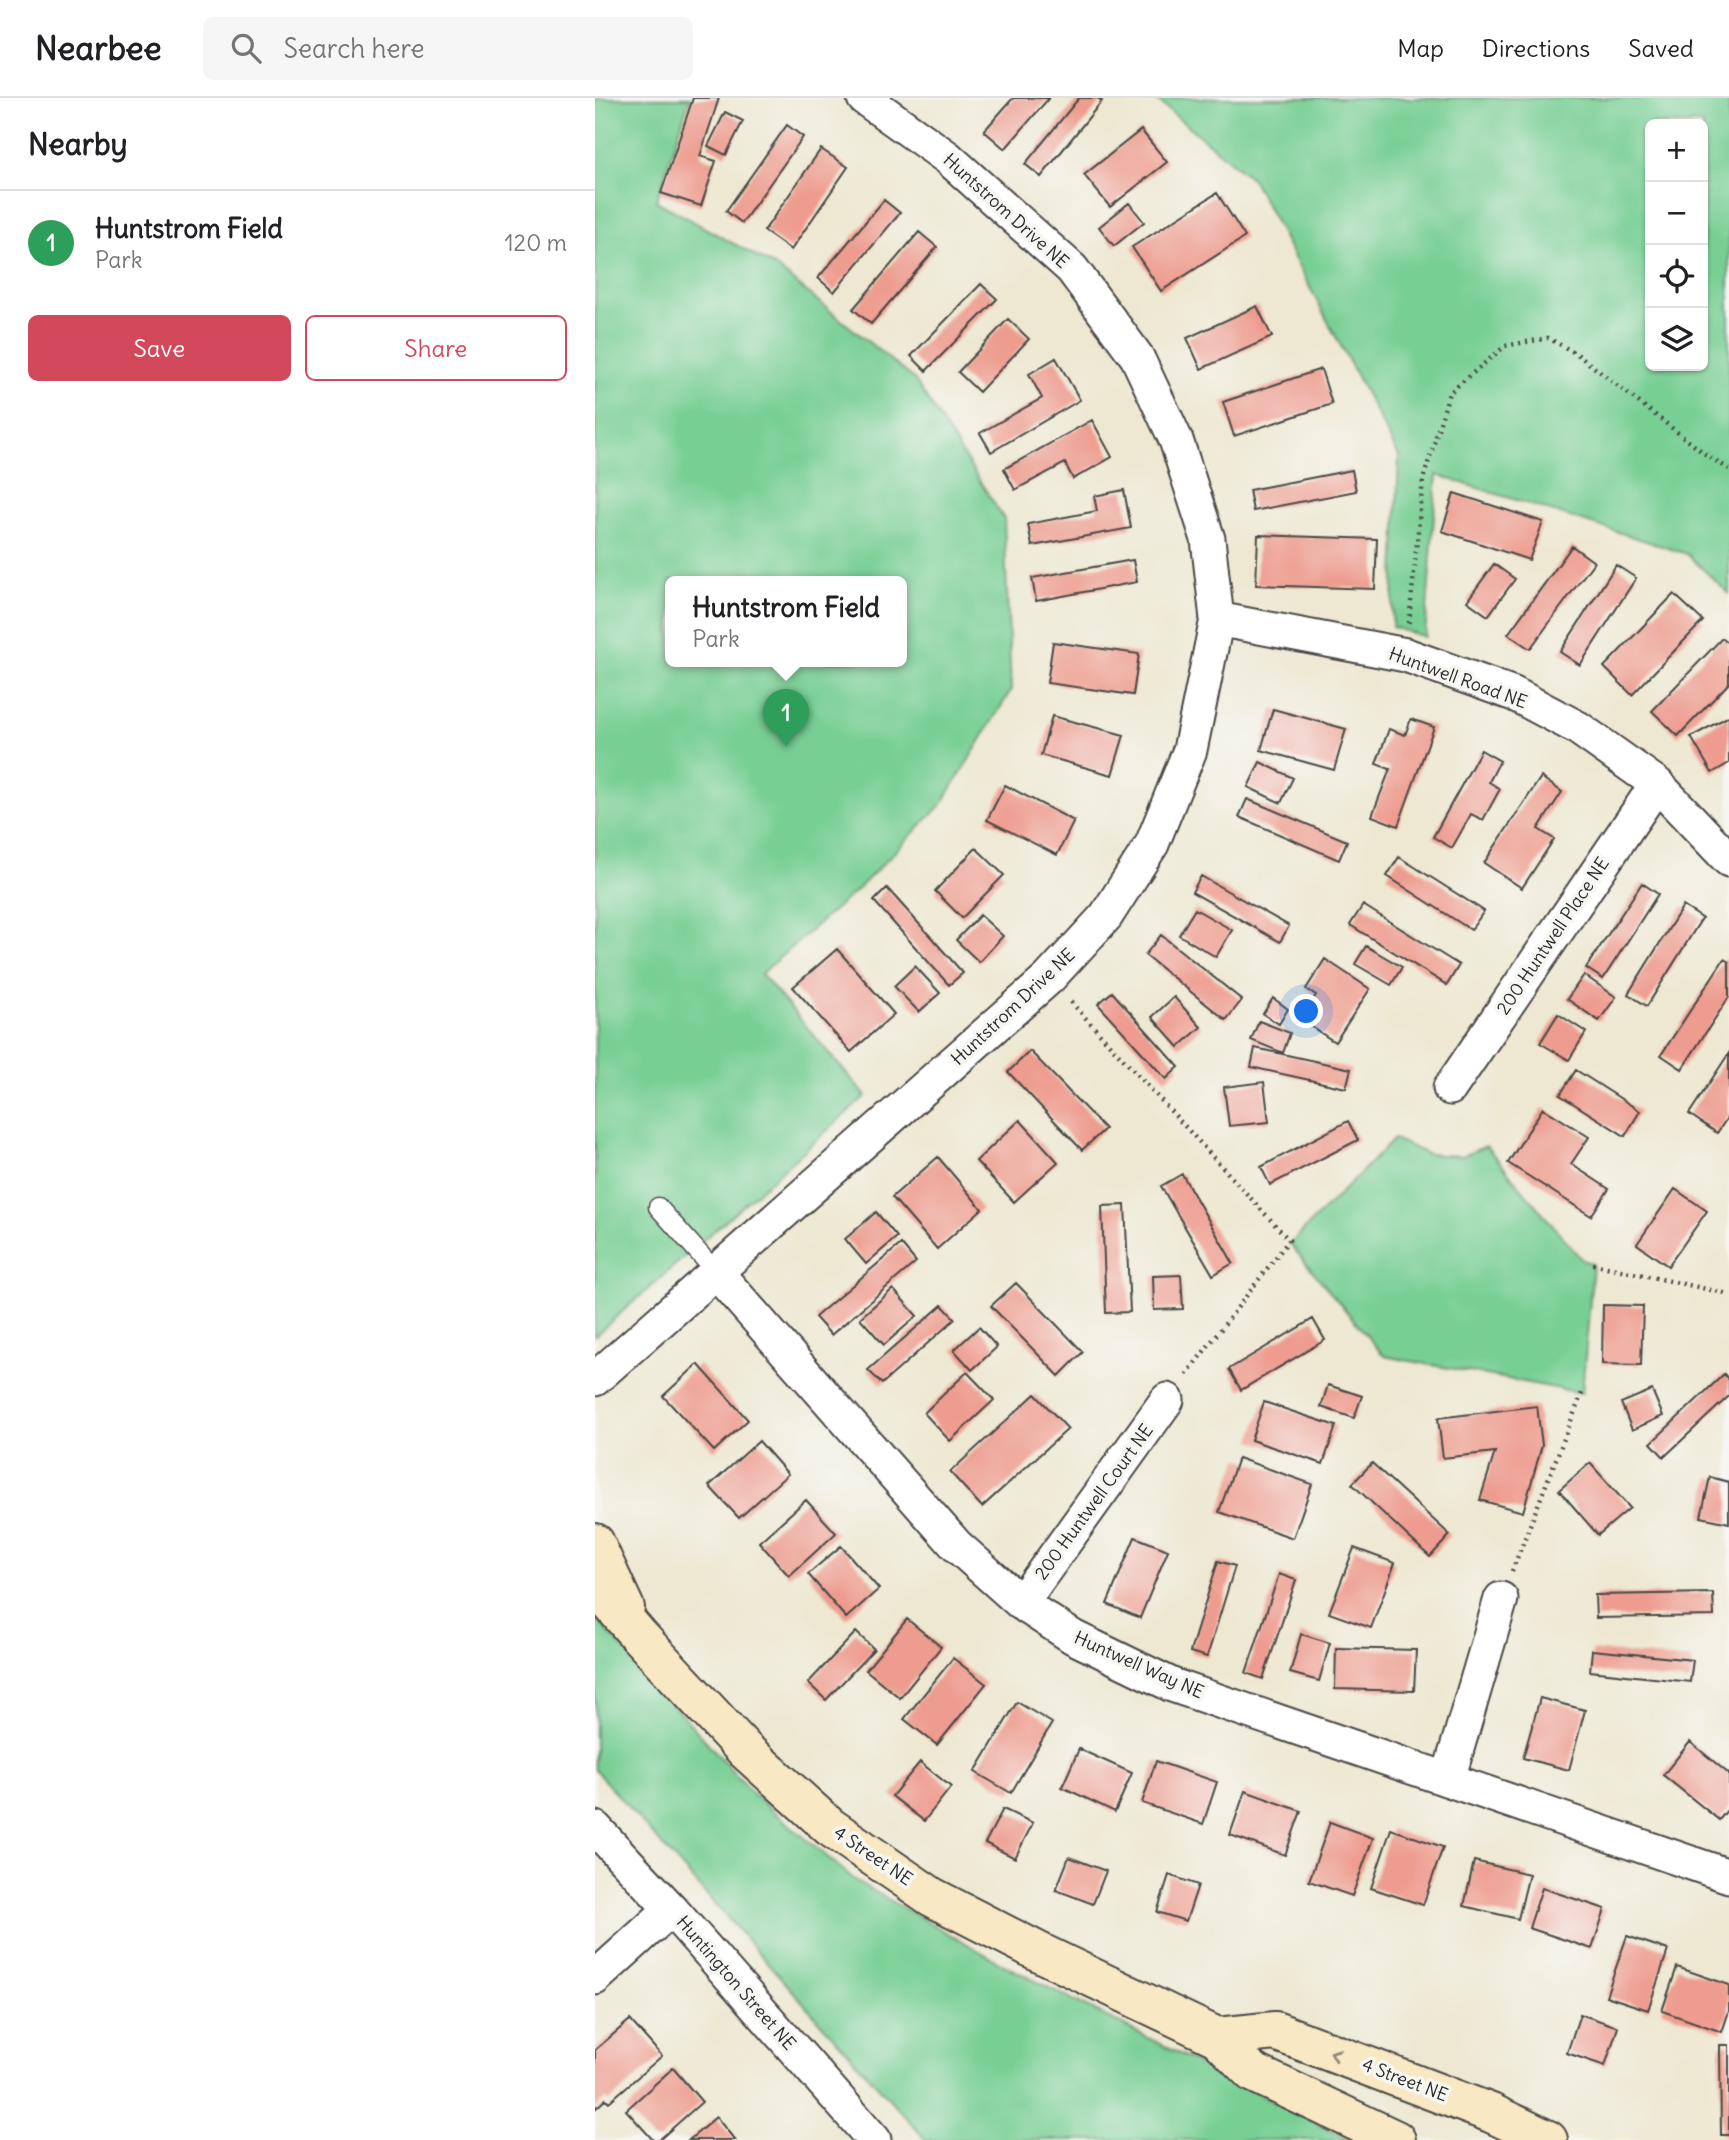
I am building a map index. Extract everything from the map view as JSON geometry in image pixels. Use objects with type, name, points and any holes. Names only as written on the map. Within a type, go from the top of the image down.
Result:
[{"type":"main road","points":[[595,1543],[638,1635]]},
{"type":"main road","name":"4 Street NE","points":[[595,1585],[746,1751],[830,1827],[932,1897],[1045,1955],[1217,2037],[1252,2071],[1395,2140]]},
{"type":"main road","name":"4 Street NE","points":[[1217,2037],[1275,2031],[1491,2113],[1548,2140]]},
{"type":"street","name":"Huntstrom Drive NE","points":[[595,1379],[1049,978],[1106,916],[1152,844],[1190,750],[1217,618],[1208,539],[1176,440],[1137,357],[1072,269],[948,158],[864,98]]},
{"type":"street","name":"Huntwell Road NE","points":[[1217,618],[1406,655],[1514,694],[1578,728],[1657,784],[1729,860]]},
{"type":"street","name":"200 Huntwell Place NE","points":[[1450,1088],[1657,784]]},
{"type":"street","name":"Huntwell Way NE","points":[[715,1272],[955,1545],[1021,1603],[1073,1637],[1173,1685],[1729,1876]]},
{"type":"street","name":"200 Huntwell Court NE","points":[[1021,1603],[1167,1400]]},
{"type":"street","points":[[1448,1779],[1501,1599]]},
{"type":"street","name":"Huntington Street NE","points":[[595,1828],[671,1909],[874,2140]]},
{"type":"street","points":[[595,1978],[671,1909]]},
{"type":"lane","points":[[659,1207],[715,1272]]},
{"type":"path","points":[[1406,655],[1423,480],[1449,393],[1505,346],[1548,338],[1577,354],[1709,457],[1729,468]]},
{"type":"path","points":[[1049,978],[1289,1240],[1167,1400]]},
{"type":"path","points":[[1593,1264],[1729,1294]]},
{"type":"path","points":[[1501,1599],[1581,1393]]},
{"type":"green space","points":[[595,98],[690,98],[656,201],[776,267],[914,379],[1004,519],[1011,690],[942,804],[862,885],[761,974],[866,1096],[595,1336]]},
{"type":"green space","points":[[1154,98],[1729,98],[1729,594],[1687,554],[1437,475],[1425,637],[1392,627],[1399,456],[1253,180]]},
{"type":"green space","points":[[1394,1139],[1427,1154],[1462,1156],[1486,1146],[1582,1260],[1593,1264],[1582,1393],[1384,1356],[1290,1244]]},
{"type":"green space","points":[[595,1617],[754,1795],[856,1881],[1008,1967],[1350,2140],[926,2140],[595,1770]]},
{"type":"building","points":[[693,98],[719,98],[700,156],[716,161],[701,206],[661,193]]},
{"type":"building","points":[[1013,98],[1049,98],[1005,149],[984,131]]},
{"type":"building","points":[[1079,98],[1097,98],[1102,101],[1041,177],[1025,164]]},
{"type":"building","points":[[725,112],[743,121],[726,155],[708,146]]},
{"type":"building","points":[[787,125],[803,137],[742,223],[726,211]]},
{"type":"building","points":[[1141,130],[1167,162],[1110,207],[1084,175]]},
{"type":"building","points":[[821,149],[848,167],[791,250],[764,231]]},
{"type":"building","points":[[1217,193],[1245,237],[1161,291],[1132,247]]},
{"type":"building","points":[[884,200],[900,213],[834,292],[818,278]]},
{"type":"building","points":[[1129,203],[1144,222],[1114,246],[1099,227]]},
{"type":"building","points":[[919,232],[937,247],[871,324],[853,309]]},
{"type":"building","points":[[981,284],[997,299],[926,371],[911,356]]},
{"type":"building","points":[[1257,306],[1272,337],[1201,369],[1187,338]]},
{"type":"building","points":[[1008,319],[1029,339],[979,392],[958,372]]},
{"type":"building","points":[[1056,358],[1080,400],[991,452],[980,433],[1042,398],[1029,374]]},
{"type":"building","points":[[1321,369],[1332,404],[1234,436],[1223,402]]},
{"type":"building","points":[[1092,420],[1112,457],[1073,479],[1065,463],[1015,490],[1004,469]]},
{"type":"building","points":[[1352,470],[1356,491],[1253,511],[1249,490]]},
{"type":"building","points":[[1124,490],[1131,528],[1032,546],[1028,524],[1097,511],[1094,496]]},
{"type":"building","points":[[1454,493],[1543,522],[1529,560],[1442,531]]},
{"type":"building","points":[[1258,535],[1377,539],[1375,589],[1256,585]]},
{"type":"building","points":[[1572,546],[1594,562],[1530,649],[1508,634]]},
{"type":"building","points":[[1133,560],[1137,582],[1036,601],[1032,578]]},
{"type":"building","points":[[1494,564],[1515,579],[1488,616],[1467,601]]},
{"type":"building","points":[[1616,565],[1636,578],[1580,665],[1560,652]]},
{"type":"building","points":[[1674,594],[1703,621],[1632,695],[1604,667]]},
{"type":"building","points":[[1722,638],[1729,644],[1729,683],[1678,736],[1652,711]]},
{"type":"building","points":[[1053,642],[1139,654],[1133,695],[1047,683]]},
{"type":"building","points":[[1273,709],[1346,729],[1334,770],[1261,750]]},
{"type":"building","points":[[1052,716],[1124,735],[1112,775],[1041,755]]},
{"type":"building","points":[[1729,716],[1729,763],[1712,773],[1691,737]]},
{"type":"building","points":[[1411,719],[1434,727],[1398,826],[1372,816],[1390,769],[1376,764],[1389,729],[1405,735]]},
{"type":"building","points":[[1481,750],[1500,761],[1489,782],[1500,789],[1483,820],[1471,814],[1452,848],[1433,837]]},
{"type":"building","points":[[1260,762],[1293,778],[1281,803],[1248,787]]},
{"type":"building","points":[[1541,777],[1562,792],[1538,829],[1554,839],[1522,888],[1484,863]]},
{"type":"building","points":[[1005,785],[1074,821],[1057,855],[987,820]]},
{"type":"building","points":[[1247,799],[1347,841],[1339,860],[1239,817]]},
{"type":"building","points":[[976,848],[1004,875],[962,918],[935,891]]},
{"type":"building","points":[[1399,857],[1484,911],[1471,930],[1387,876]]},
{"type":"building","points":[[1201,876],[1289,926],[1280,942],[1192,892]]},
{"type":"building","points":[[1642,883],[1658,894],[1603,979],[1586,968]]},
{"type":"building","points":[[887,888],[963,973],[949,985],[874,901]]},
{"type":"building","points":[[1363,905],[1459,965],[1447,985],[1350,925]]},
{"type":"building","points":[[1683,906],[1702,918],[1647,1006],[1628,994]]},
{"type":"building","points":[[1195,909],[1232,930],[1216,957],[1179,935]]},
{"type":"building","points":[[980,915],[1003,936],[979,962],[956,940]]},
{"type":"building","points":[[1161,935],[1242,1000],[1226,1020],[1145,955]]},
{"type":"building","points":[[1366,946],[1402,967],[1391,985],[1355,964]]},
{"type":"building","points":[[837,949],[894,1014],[851,1052],[793,987]]},
{"type":"building","points":[[1325,959],[1370,989],[1335,1042],[1301,1020],[1316,995],[1306,989]]},
{"type":"building","points":[[1724,959],[1729,962],[1729,997],[1682,1069],[1661,1055]]},
{"type":"building","points":[[915,966],[940,993],[919,1012],[894,986]]},
{"type":"building","points":[[1584,975],[1616,997],[1599,1021],[1567,999]]},
{"type":"building","points":[[1112,992],[1179,1067],[1166,1079],[1098,1004]]},
{"type":"building","points":[[1174,997],[1201,1027],[1179,1047],[1152,1017]]},
{"type":"building","points":[[1273,998],[1288,1009],[1279,1024],[1263,1014]]},
{"type":"building","points":[[1558,1014],[1586,1032],[1569,1060],[1540,1043]]},
{"type":"building","points":[[1259,1021],[1290,1033],[1283,1053],[1251,1040]]},
{"type":"building","points":[[1255,1048],[1351,1069],[1346,1088],[1251,1067]]},
{"type":"building","points":[[1030,1051],[1105,1129],[1082,1150],[1008,1072]]},
{"type":"building","points":[[1729,1053],[1729,1115],[1717,1133],[1689,1114]]},
{"type":"building","points":[[1576,1070],[1640,1111],[1625,1136],[1560,1095]]},
{"type":"building","points":[[1264,1082],[1269,1122],[1229,1126],[1224,1087]]},
{"type":"building","points":[[1543,1108],[1589,1137],[1571,1164],[1609,1189],[1591,1216],[1508,1163]]},
{"type":"building","points":[[1020,1120],[1058,1162],[1014,1202],[976,1161]]},
{"type":"building","points":[[1348,1121],[1358,1140],[1270,1185],[1261,1167]]},
{"type":"building","points":[[938,1157],[982,1209],[937,1249],[892,1197]]},
{"type":"building","points":[[1182,1174],[1233,1263],[1213,1275],[1161,1186]]},
{"type":"building","points":[[1675,1189],[1707,1211],[1668,1266],[1637,1244]]},
{"type":"building","points":[[1125,1205],[1130,1312],[1106,1313],[1102,1206]]},
{"type":"building","points":[[876,1212],[897,1237],[866,1264],[845,1239]]},
{"type":"building","points":[[901,1244],[916,1262],[831,1335],[815,1317]]},
{"type":"building","points":[[1181,1275],[1183,1309],[1154,1310],[1153,1276]]},
{"type":"building","points":[[1016,1283],[1083,1352],[1059,1376],[991,1306]]},
{"type":"building","points":[[893,1289],[917,1316],[884,1345],[860,1318]]},
{"type":"building","points":[[942,1305],[955,1319],[882,1384],[868,1370]]},
{"type":"building","points":[[1603,1305],[1643,1306],[1641,1365],[1602,1364]]},
{"type":"building","points":[[1313,1319],[1325,1340],[1241,1390],[1229,1369]]},
{"type":"building","points":[[979,1327],[997,1347],[972,1370],[954,1350]]},
{"type":"building","points":[[698,1364],[748,1420],[714,1451],[663,1396]]},
{"type":"building","points":[[967,1372],[994,1400],[950,1441],[924,1413]]},
{"type":"building","points":[[1724,1374],[1729,1380],[1729,1396],[1664,1457],[1651,1443]]},
{"type":"building","points":[[1328,1385],[1362,1396],[1354,1418],[1321,1407]]},
{"type":"building","points":[[1652,1390],[1663,1416],[1632,1430],[1621,1403]]},
{"type":"building","points":[[1035,1394],[1068,1429],[982,1507],[950,1472]]},
{"type":"building","points":[[1264,1402],[1336,1426],[1323,1464],[1251,1440]]},
{"type":"building","points":[[1537,1406],[1542,1445],[1523,1512],[1480,1500],[1495,1452],[1443,1458],[1438,1418]]},
{"type":"building","points":[[759,1441],[788,1474],[739,1518],[709,1486]]},
{"type":"building","points":[[1238,1458],[1312,1484],[1293,1538],[1219,1512]]},
{"type":"building","points":[[1372,1463],[1450,1535],[1430,1557],[1352,1484]]},
{"type":"building","points":[[1590,1463],[1630,1508],[1598,1535],[1559,1490]]},
{"type":"building","points":[[1710,1477],[1729,1482],[1729,1523],[1701,1517]]},
{"type":"building","points":[[806,1500],[836,1533],[789,1576],[759,1542]]},
{"type":"building","points":[[1135,1537],[1168,1550],[1140,1618],[1107,1604]]},
{"type":"building","points":[[841,1546],[879,1589],[846,1618],[808,1574]]},
{"type":"building","points":[[1354,1548],[1395,1563],[1371,1628],[1329,1613]]},
{"type":"building","points":[[1218,1561],[1235,1566],[1207,1657],[1190,1652]]},
{"type":"building","points":[[1279,1574],[1296,1580],[1263,1679],[1246,1673]]},
{"type":"building","points":[[1713,1593],[1714,1616],[1596,1618],[1595,1595]]},
{"type":"building","points":[[907,1619],[941,1647],[900,1698],[866,1670]]},
{"type":"building","points":[[856,1632],[874,1649],[826,1700],[808,1683]]},
{"type":"building","points":[[1301,1634],[1330,1643],[1319,1681],[1290,1673]]},
{"type":"building","points":[[1336,1648],[1416,1650],[1414,1691],[1335,1689]]},
{"type":"building","points":[[1592,1650],[1693,1660],[1690,1682],[1590,1671]]},
{"type":"building","points":[[953,1658],[986,1684],[937,1745],[904,1719]]},
{"type":"building","points":[[1540,1698],[1585,1710],[1569,1770],[1523,1758]]},
{"type":"building","points":[[1017,1702],[1052,1723],[1011,1793],[975,1772]]},
{"type":"building","points":[[1690,1742],[1729,1774],[1729,1808],[1719,1820],[1663,1775]]},
{"type":"building","points":[[1079,1749],[1132,1773],[1115,1812],[1062,1787]]},
{"type":"building","points":[[1156,1761],[1217,1782],[1203,1824],[1142,1803]]},
{"type":"building","points":[[920,1762],[951,1787],[924,1821],[892,1796]]},
{"type":"building","points":[[1245,1791],[1301,1811],[1285,1855],[1230,1835]]},
{"type":"building","points":[[1003,1809],[1033,1823],[1015,1858],[985,1843]]},
{"type":"building","points":[[1330,1822],[1373,1838],[1352,1896],[1309,1881]]},
{"type":"building","points":[[1391,1829],[1443,1847],[1423,1905],[1371,1888]]},
{"type":"building","points":[[1069,1857],[1106,1871],[1093,1904],[1056,1890]]},
{"type":"building","points":[[1474,1861],[1529,1874],[1518,1919],[1464,1906]]},
{"type":"building","points":[[1169,1875],[1198,1885],[1186,1921],[1157,1912]]},
{"type":"building","points":[[1542,1888],[1605,1909],[1592,1949],[1529,1928]]},
{"type":"building","points":[[1627,1936],[1668,1950],[1648,2010],[1606,1996]]},
{"type":"building","points":[[1677,1967],[1729,1985],[1729,2011],[1722,2032],[1662,2011]]},
{"type":"building","points":[[1580,2014],[1618,2027],[1605,2066],[1567,2053]]},
{"type":"building","points":[[630,2020],[662,2056],[609,2102],[606,2099],[595,2109],[595,2050]]},
{"type":"building","points":[[1720,2045],[1729,2045],[1729,2135],[1721,2135]]},
{"type":"building","points":[[673,2068],[702,2102],[659,2140],[653,2140],[626,2110]]},
{"type":"building","points":[[716,2117],[735,2140],[689,2140]]},
{"type":"place","name":"Huntstrom Field","points":[[786,747]]}]
